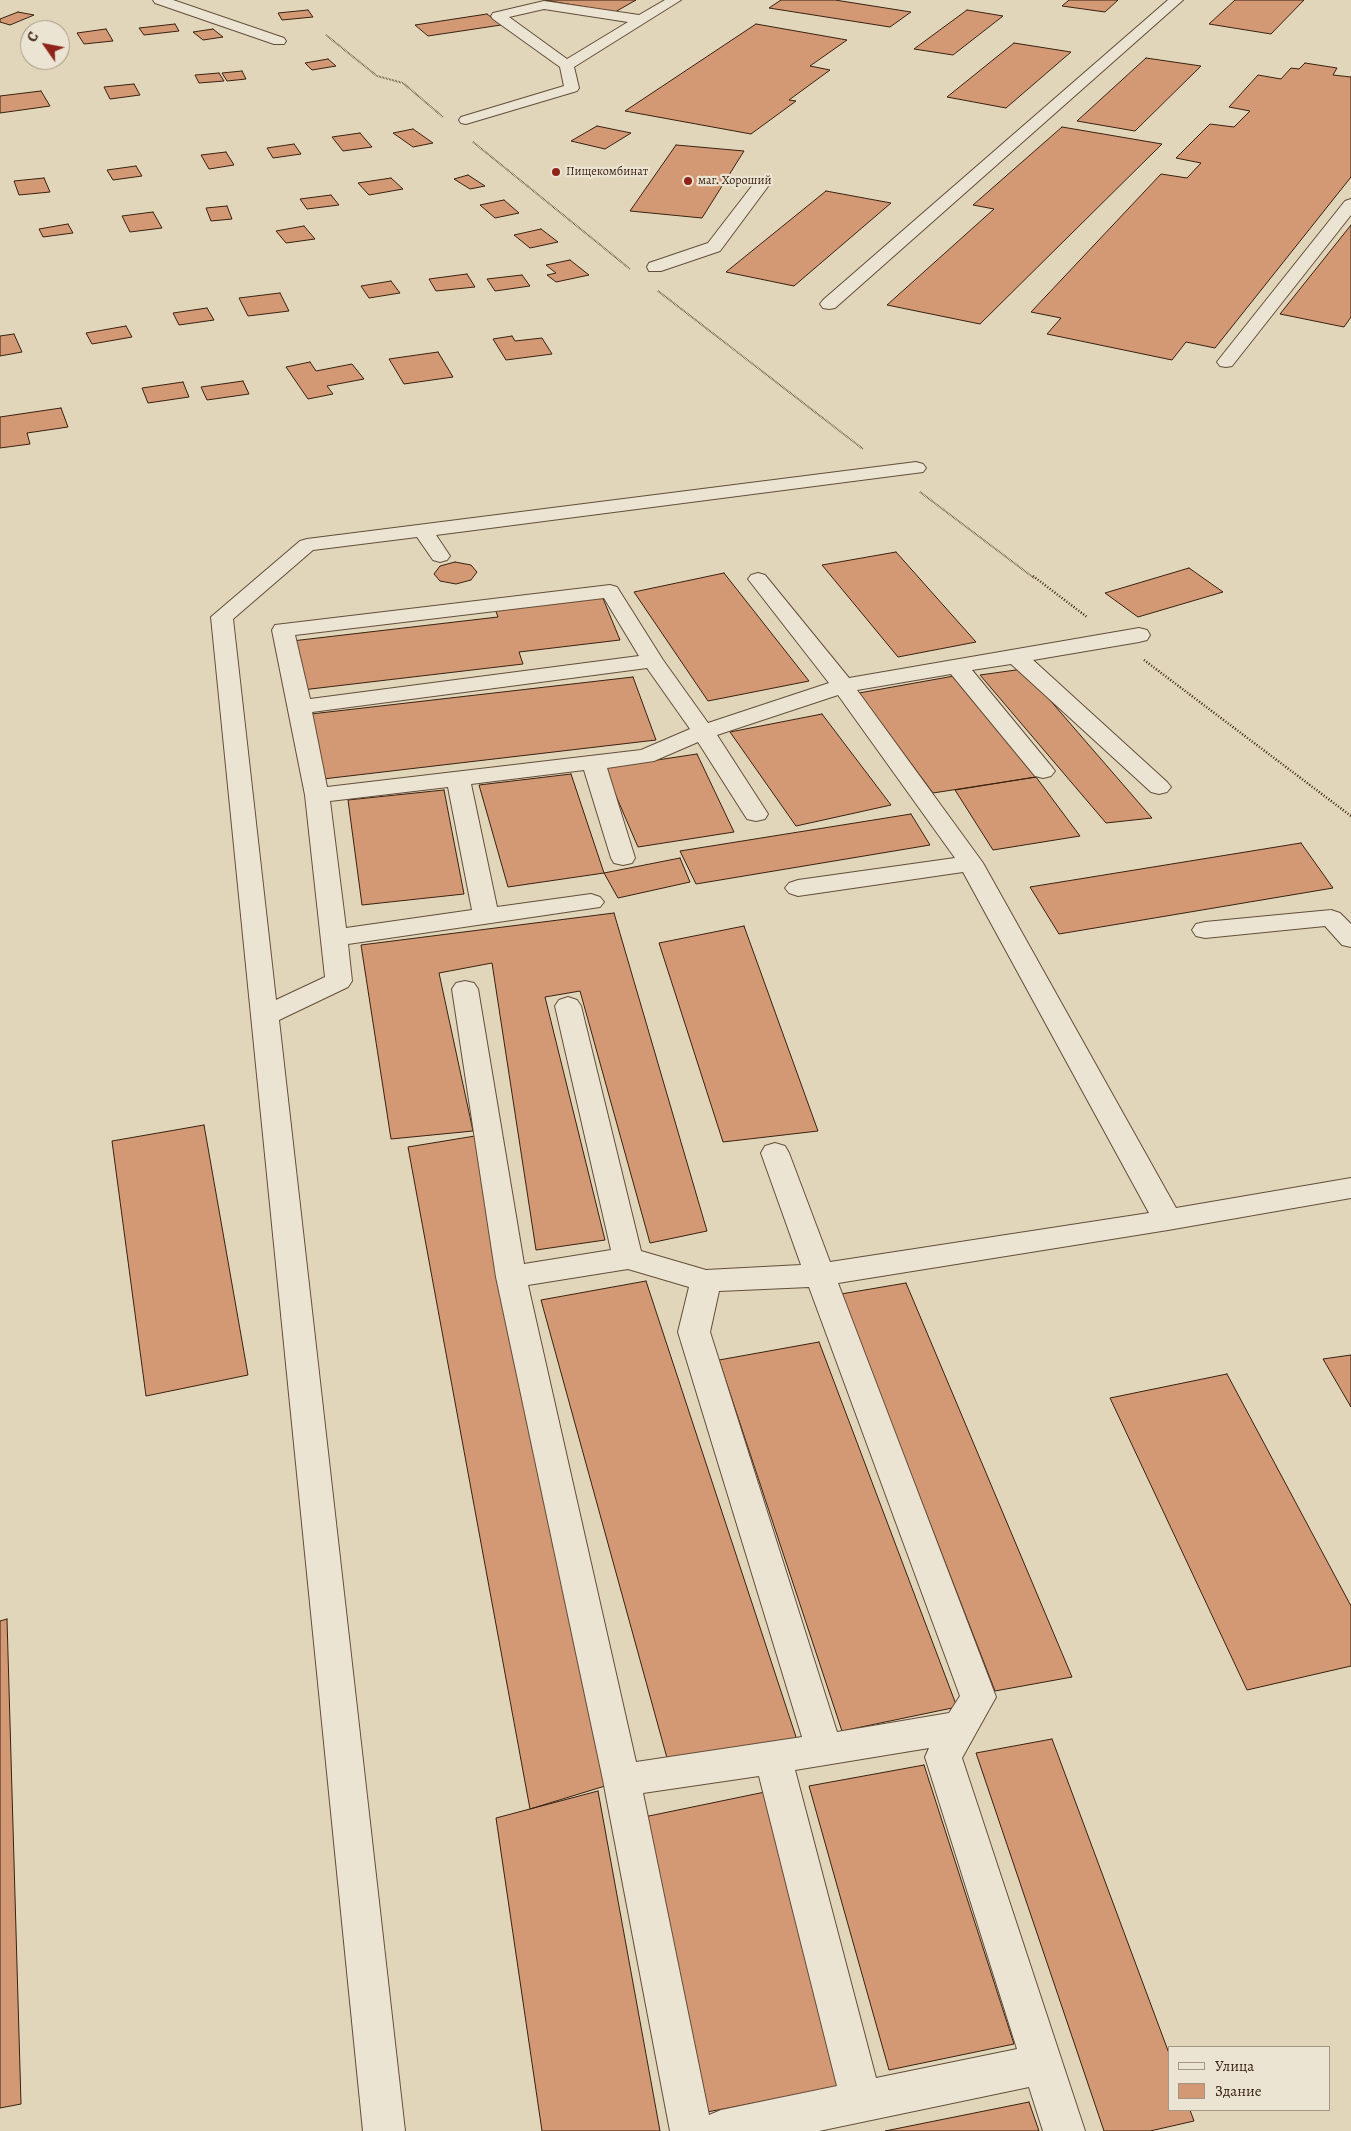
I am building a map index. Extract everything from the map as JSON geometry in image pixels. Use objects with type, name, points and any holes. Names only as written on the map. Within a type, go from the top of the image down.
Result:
[{"type":"street","points":[[567,66],[674,0]]},
{"type":"street","points":[[829,304],[1176,0]]},
{"type":"street","points":[[165,1],[279,41]]},
{"type":"street","points":[[466,120],[572,88],[567,66],[498,16],[544,5],[642,20]]},
{"type":"street","points":[[656,267],[714,247],[761,185]]},
{"type":"street","points":[[1226,362],[1351,204]]},
{"type":"street","points":[[384,2131],[222,617],[307,545],[904,470]]},
{"type":"street","points":[[422,530],[440,556]]},
{"type":"street","points":[[758,579],[843,686],[971,863],[1168,1220]]},
{"type":"street","points":[[265,1016],[339,981],[317,795],[283,630],[610,591],[653,661],[703,732],[756,814]]},
{"type":"street","points":[[317,795],[646,756],[703,732],[843,686],[1139,635]]},
{"type":"street","points":[[1016,656],[1159,787]]},
{"type":"street","points":[[300,707],[653,661]]},
{"type":"street","points":[[956,666],[1043,771]]},
{"type":"street","points":[[594,762],[623,858]]},
{"type":"street","points":[[458,779],[486,916]]},
{"type":"street","points":[[798,888],[971,863]]},
{"type":"street","points":[[334,938],[590,902]]},
{"type":"street","points":[[1205,930],[1331,918],[1351,939]]},
{"type":"street","points":[[465,988],[511,1277],[622,1780],[691,2131]]},
{"type":"street","points":[[568,1006],[628,1258]]},
{"type":"street","points":[[776,1153],[978,1697],[942,1757],[1064,2131]]},
{"type":"street","points":[[511,1277],[628,1258],[706,1281],[820,1275],[1349,1191]]},
{"type":"street","points":[[706,1281],[694,1332],[824,1750]]},
{"type":"street","points":[[622,1780],[824,1750],[960,1727]]},
{"type":"street","points":[[773,1757],[861,2101]]},
{"type":"street","points":[[721,2131],[1042,2064]]},
{"type":"path","points":[[326,35],[377,76],[403,83],[445,119]]},
{"type":"path","points":[[467,137],[635,273]]},
{"type":"path","points":[[658,291],[904,470],[1116,639],[1351,816]]},
{"type":"building","points":[[544,0],[636,0],[615,12]]},
{"type":"building","points":[[781,0],[835,0],[911,12],[890,27],[769,8]]},
{"type":"building","points":[[1069,0],[1118,0],[1105,12],[1062,6]]},
{"type":"building","points":[[1235,0],[1304,0],[1271,34],[1209,24]]},
{"type":"building","points":[[308,10],[313,17],[282,20],[278,13]]},
{"type":"building","points":[[967,10],[1003,16],[953,55],[914,49]]},
{"type":"building","points":[[18,12],[34,15],[10,25],[0,22],[0,19]]},
{"type":"building","points":[[487,14],[501,25],[428,36],[415,25]]},
{"type":"building","points":[[175,24],[179,31],[144,35],[139,28]]},
{"type":"building","points":[[756,24],[847,40],[810,66],[830,70],[789,100],[796,101],[751,134],[625,111]]},
{"type":"building","points":[[106,29],[113,41],[84,44],[77,33]]},
{"type":"building","points":[[213,29],[223,37],[203,40],[193,32]]},
{"type":"building","points":[[1014,43],[1071,52],[1006,108],[947,97]]},
{"type":"building","points":[[1146,58],[1201,66],[1135,131],[1077,121]]},
{"type":"building","points":[[328,59],[336,66],[312,70],[305,63]]},
{"type":"building","points":[[1305,63],[1337,68],[1333,75],[1351,77],[1351,177],[1215,348],[1186,342],[1172,360],[1047,334],[1061,318],[1031,312],[1161,174],[1187,178],[1201,163],[1176,158],[1210,124],[1234,127],[1250,111],[1229,107],[1258,75],[1281,79],[1291,68],[1299,69]]},
{"type":"building","points":[[242,71],[246,79],[227,81],[222,73]]},
{"type":"building","points":[[219,73],[224,81],[199,83],[195,75]]},
{"type":"building","points":[[134,84],[140,95],[110,99],[104,87]]},
{"type":"building","points":[[41,91],[50,106],[0,113],[0,96]]},
{"type":"building","points":[[597,126],[631,133],[605,149],[571,141]]},
{"type":"building","points":[[1062,127],[1162,144],[980,324],[887,305],[994,209],[973,205]]},
{"type":"building","points":[[413,129],[433,143],[413,147],[393,133]]},
{"type":"building","points":[[360,133],[372,147],[343,151],[332,137]]},
{"type":"building","points":[[294,144],[301,154],[273,158],[267,148]]},
{"type":"building","name":"маг. Хороший","points":[[676,145],[744,151],[702,218],[630,211]]},
{"type":"building","points":[[226,152],[234,165],[209,169],[201,155]]},
{"type":"building","points":[[136,166],[142,176],[113,180],[107,170]]},
{"type":"building","points":[[468,175],[485,186],[470,189],[454,179]]},
{"type":"building","points":[[44,178],[50,192],[19,195],[14,181]]},
{"type":"building","points":[[391,178],[403,189],[369,195],[358,183]]},
{"type":"building","points":[[826,191],[891,203],[794,286],[726,272]]},
{"type":"building","points":[[331,195],[339,205],[307,209],[300,199]]},
{"type":"building","points":[[504,200],[519,213],[495,218],[480,205]]},
{"type":"building","points":[[227,206],[232,219],[211,221],[206,208]]},
{"type":"building","points":[[153,212],[162,228],[130,232],[122,216]]},
{"type":"building","points":[[68,224],[73,233],[43,237],[39,229]]},
{"type":"building","points":[[1351,225],[1351,317],[1344,327],[1280,314]]},
{"type":"building","points":[[304,226],[315,239],[286,243],[276,231]]},
{"type":"building","points":[[541,229],[558,242],[530,248],[514,235]]},
{"type":"building","points":[[570,260],[589,275],[556,282],[547,275],[556,273],[546,265]]},
{"type":"building","points":[[467,274],[475,287],[436,291],[429,279]]},
{"type":"building","points":[[522,275],[530,286],[495,291],[487,279]]},
{"type":"building","points":[[391,281],[400,293],[369,298],[361,286]]},
{"type":"building","points":[[280,293],[289,311],[248,316],[239,298]]},
{"type":"building","points":[[207,308],[214,320],[179,325],[173,313]]},
{"type":"building","points":[[126,326],[132,337],[92,344],[86,333]]},
{"type":"building","points":[[14,334],[22,352],[0,356],[0,336]]},
{"type":"building","points":[[512,336],[515,341],[542,338],[552,354],[506,360],[493,339]]},
{"type":"building","points":[[438,352],[453,377],[404,384],[389,359]]},
{"type":"building","points":[[310,362],[316,371],[352,364],[364,379],[327,386],[333,394],[308,399],[286,367]]},
{"type":"building","points":[[243,381],[249,394],[207,400],[201,387]]},
{"type":"building","points":[[183,382],[189,397],[148,403],[142,388]]},
{"type":"building","points":[[61,408],[68,427],[27,433],[30,444],[0,448],[0,417]]},
{"type":"building","points":[[896,552],[976,642],[898,657],[822,565]]},
{"type":"building","points":[[455,562],[471,565],[477,572],[471,580],[456,584],[440,581],[434,574],[440,566]]},
{"type":"building","points":[[1189,568],[1223,592],[1138,617],[1105,593]]},
{"type":"building","points":[[724,573],[809,681],[708,701],[634,592]]},
{"type":"building","points":[[602,596],[620,640],[519,652],[523,664],[302,690],[292,641],[498,617],[495,609]]},
{"type":"building","points":[[1023,669],[1152,818],[1106,823],[980,675]]},
{"type":"building","points":[[954,676],[1036,777],[933,793],[859,693]]},
{"type":"building","points":[[633,677],[656,740],[323,779],[311,714]]},
{"type":"building","points":[[822,714],[891,805],[796,826],[730,732]]},
{"type":"building","points":[[697,754],[734,832],[638,847],[604,768]]},
{"type":"building","points":[[571,774],[604,873],[508,887],[479,785]]},
{"type":"building","points":[[1036,777],[1080,836],[993,850],[955,790]]},
{"type":"building","points":[[444,790],[464,894],[362,905],[348,800]]},
{"type":"building","points":[[911,814],[930,845],[696,884],[680,851]]},
{"type":"building","points":[[1301,843],[1333,888],[1059,934],[1030,887]]},
{"type":"building","points":[[680,858],[690,882],[618,898],[604,873]]},
{"type":"building","points":[[614,913],[707,1231],[650,1243],[580,991],[545,997],[605,1240],[536,1250],[492,963],[439,973],[473,1131],[391,1139],[361,945]]},
{"type":"building","points":[[744,926],[818,1131],[723,1142],[659,943]]},
{"type":"building","points":[[204,1125],[248,1375],[146,1396],[112,1141]]},
{"type":"building","points":[[475,1136],[605,1786],[530,1809],[408,1147]]},
{"type":"building","points":[[646,1281],[797,1740],[667,1758],[541,1300]]},
{"type":"building","points":[[906,1283],[1072,1677],[995,1691],[841,1294]]},
{"type":"building","points":[[819,1342],[957,1707],[842,1731],[719,1360]]},
{"type":"building","points":[[1351,1355],[1351,1407],[1323,1359]]},
{"type":"building","points":[[1227,1374],[1351,1606],[1351,1666],[1247,1690],[1110,1398]]},
{"type":"building","points":[[7,1619],[21,2104],[0,2108],[0,1621]]},
{"type":"building","points":[[1052,1739],[1168,2051],[1168,2111],[1190,2111],[1194,2121],[1150,2131],[1104,2131],[976,1753]]},
{"type":"building","points":[[924,1765],[1014,2044],[889,2070],[809,1786]]},
{"type":"building","points":[[598,1791],[660,2131],[542,2131],[496,1818]]},
{"type":"building","points":[[765,1792],[843,2086],[707,2112],[644,1817]]},
{"type":"building","points":[[1029,2102],[1039,2131],[885,2131]]},
{"type":"place","name":"Пищекомбинат","points":[[556,172]]},
{"type":"place","name":"маг. Хороший","points":[[688,181]]}]
